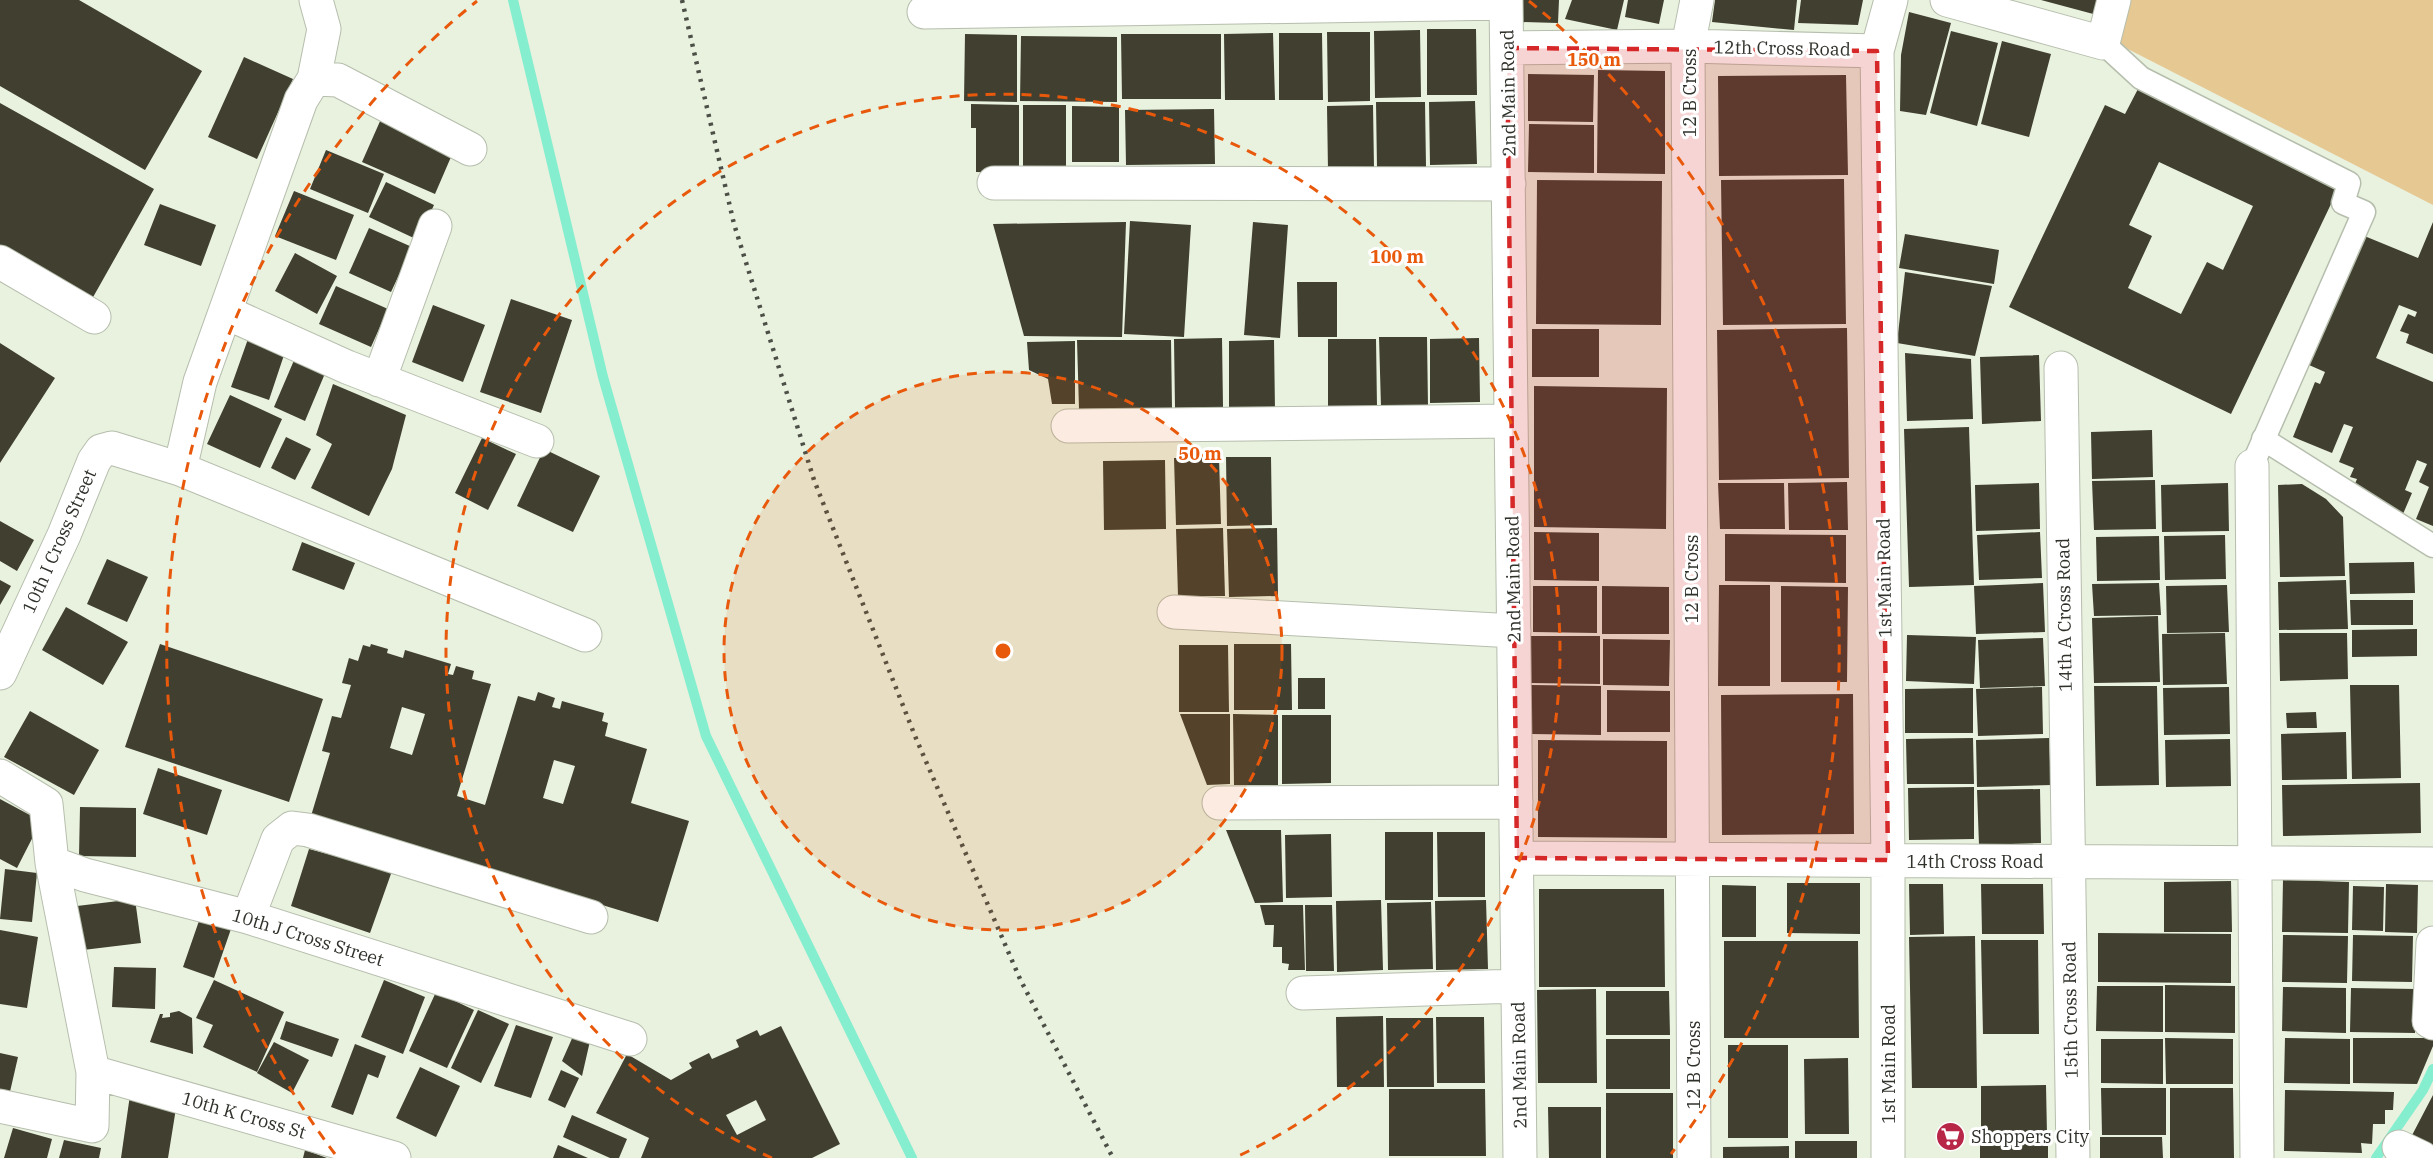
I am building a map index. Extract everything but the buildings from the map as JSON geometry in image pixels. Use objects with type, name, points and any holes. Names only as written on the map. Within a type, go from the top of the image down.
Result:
[{"type":"street","points":[[180,469],[200,382],[301,100],[314,79],[324,28],[316,0]]},
{"type":"street","name":"12 B Cross","points":[[1694,1158],[1688,46],[1697,0]]},
{"type":"street","name":"1st Main Road","points":[[1888,1158],[1888,860],[1877,51],[1891,0]]},
{"type":"street","points":[[1947,0],[2103,43],[2114,0]]},
{"type":"street","points":[[924,12],[1130,4],[1506,2]]},
{"type":"street","name":"2nd Main Road","points":[[1506,2],[1520,1158]]},
{"type":"street","name":"12th Cross Road","points":[[1507,48],[1688,46],[1877,51]]},
{"type":"street","points":[[314,79],[338,80],[470,149]]},
{"type":"street","points":[[994,183],[1509,184]]},
{"type":"street","points":[[379,381],[435,226]]},
{"type":"street","points":[[0,262],[94,317]]},
{"type":"street","points":[[225,312],[379,381],[537,441]]},
{"type":"street","name":"14th A Cross Road","points":[[2061,368],[2067,861]]},
{"type":"street","points":[[1068,426],[1511,421]]},
{"type":"street","name":"10th I Cross Street","points":[[0,673],[64,536],[94,461],[101,451],[112,448],[180,469],[585,635]]},
{"type":"street","points":[[2257,452],[2254,862],[2257,1158]]},
{"type":"street","points":[[1174,612],[1514,631]]},
{"type":"street","points":[[0,776],[46,804],[52,863],[93,1072],[92,1126],[0,1106]]},
{"type":"street","points":[[1219,803],[1516,802]]},
{"type":"street","points":[[248,917],[278,839],[292,828],[308,830],[591,917]]},
{"type":"street","name":"14th Cross Road","points":[[1517,858],[2433,864]]},
{"type":"street","name":"15th Cross Road","points":[[2067,861],[2073,1158]]},
{"type":"street","name":"10th J Cross Street","points":[[52,863],[86,875],[248,917],[630,1039]]},
{"type":"street","points":[[2431,1022],[2433,943]]},
{"type":"street","points":[[1303,993],[1518,986]]},
{"type":"street","name":"10th K Cross St","points":[[93,1072],[394,1158]]},
{"type":"lane","points":[[2103,43],[2141,78],[2349,183],[2343,203],[2364,212],[2257,452],[2433,546]]},
{"type":"highlighted area","points":[[1507,48],[1877,51],[1888,860],[1517,858]]},
{"type":"shaded area","points":[[2125,0],[2433,0],[2433,205],[2120,45],[2120,21]]},
{"type":"waterway","points":[[513,0],[603,377],[706,736],[912,1158]]},
{"type":"waterway","points":[[2376,1158],[2423,1090],[2433,1069]]},
{"type":"railway","points":[[682,0],[734,224],[814,480],[915,736],[1020,979],[1113,1158]]},
{"type":"place","name":"Shoppers City","points":[[1950,1136]]}]
